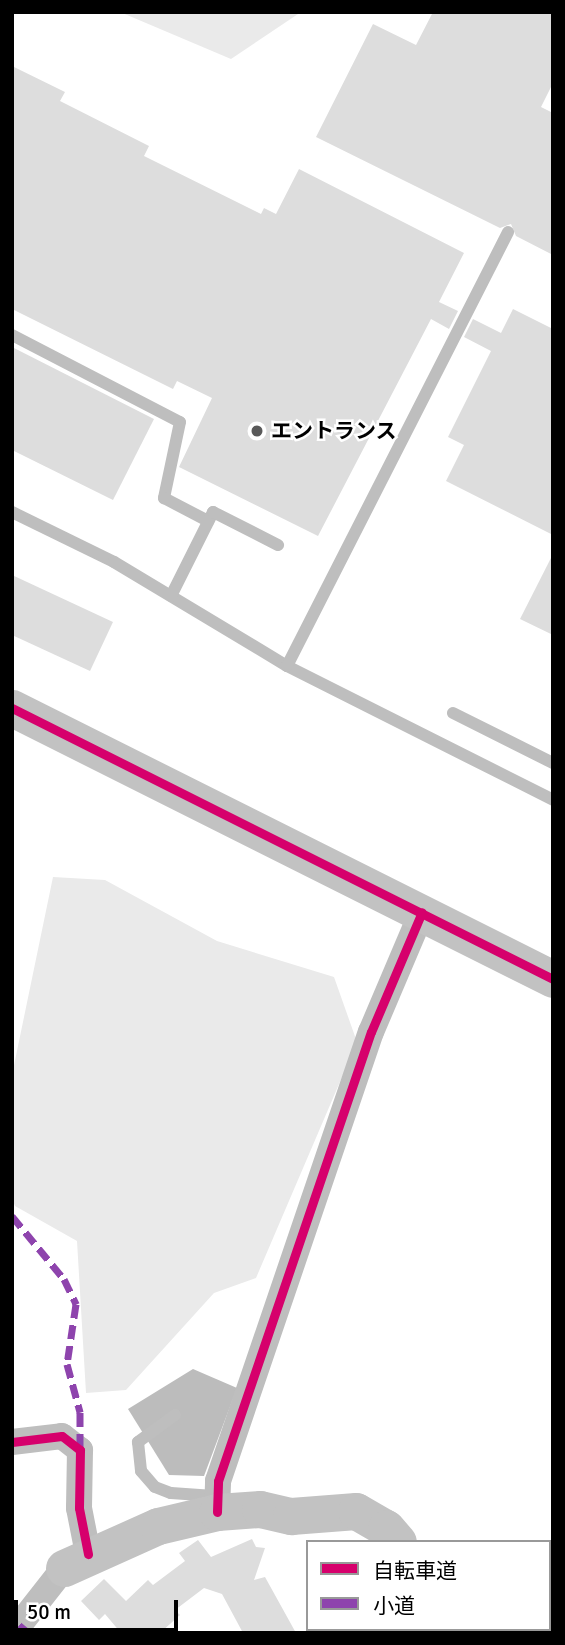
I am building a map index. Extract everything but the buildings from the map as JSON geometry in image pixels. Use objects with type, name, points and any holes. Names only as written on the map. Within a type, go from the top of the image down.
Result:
[{"type":"street","points":[[12,709],[553,979]]},
{"type":"street","points":[[216,1504],[371,1032],[422,912]]},
{"type":"street","points":[[12,1442],[62,1436],[80,1450],[76,1561]]},
{"type":"street","points":[[14,1627],[76,1561],[216,1504],[291,1516],[356,1511],[386,1528],[396,1540]]},
{"type":"lane","points":[[287,666],[508,232]]},
{"type":"lane","points":[[12,335],[180,422],[164,498],[208,521]]},
{"type":"lane","points":[[12,512],[171,596],[287,666],[553,800]]},
{"type":"lane","points":[[171,596],[213,512],[278,545]]},
{"type":"lane","points":[[453,713],[553,763]]},
{"type":"lane","points":[[175,1415],[138,1442],[141,1471],[155,1487],[216,1504]]},
{"type":"shaded area","points":[[120,12],[301,12],[231,59]]},
{"type":"shaded area","points":[[53,877],[105,880],[217,941],[334,977],[357,1042],[256,1278],[214,1293],[126,1390],[86,1393],[77,1241],[15,1206],[12,1199],[12,1075]]},
{"type":"shaded area","points":[[193,1369],[237,1388],[204,1476],[169,1475],[128,1409]]},
{"type":"marked path","points":[[12,1216],[64,1279],[76,1304],[67,1364],[80,1412],[80,1450]]},
{"type":"marked path","points":[[19,1625],[29,1633]]},
{"type":"cycle path","points":[[12,708],[553,979]]},
{"type":"cycle path","points":[[217,1512],[218,1481],[371,1032],[422,912]]},
{"type":"cycle path","points":[[12,1442],[62,1436],[80,1450],[79,1508],[88,1554]]},
{"type":"place","name":"エントランス","points":[[257,431]]}]
